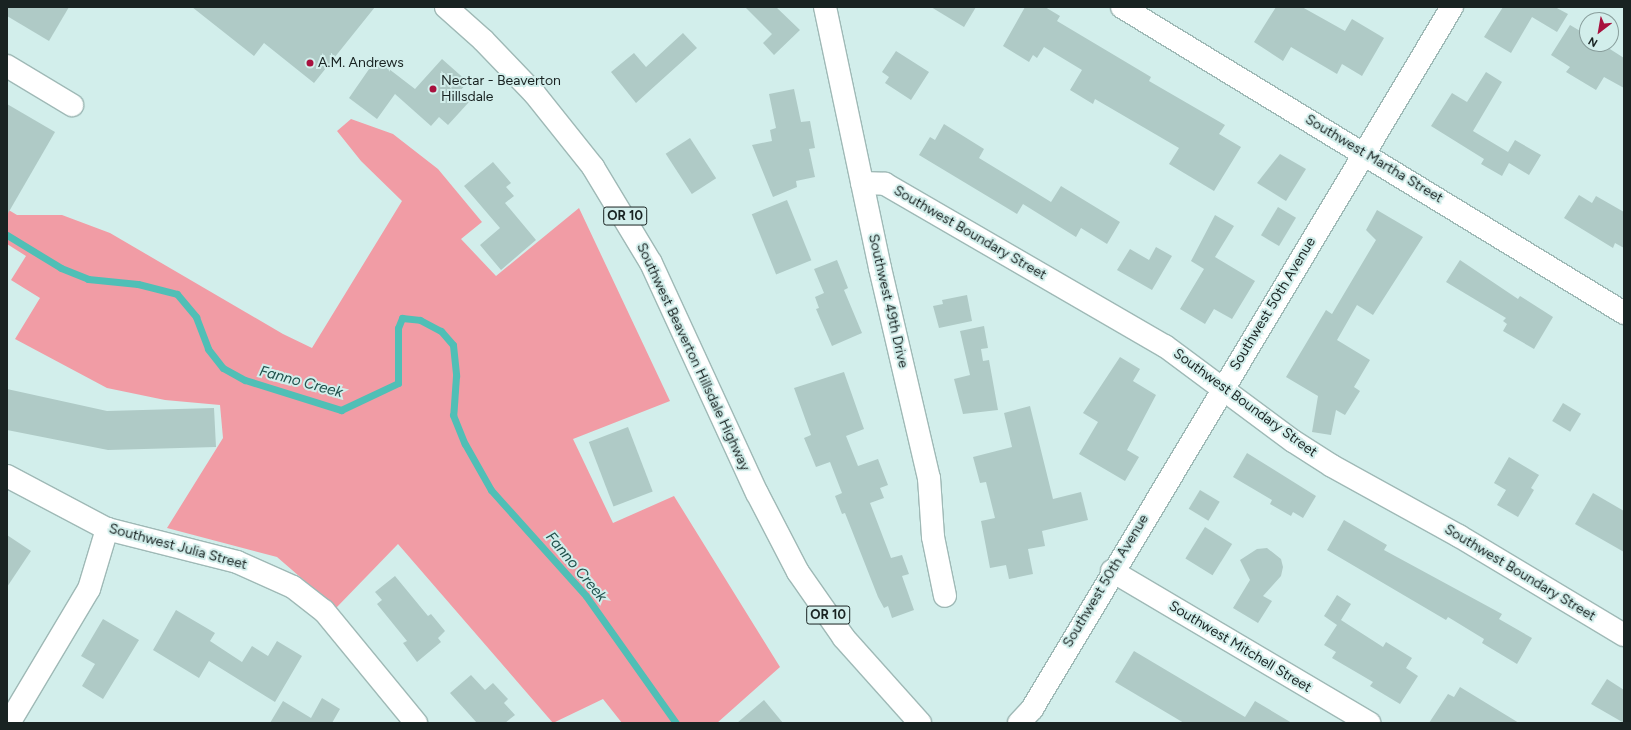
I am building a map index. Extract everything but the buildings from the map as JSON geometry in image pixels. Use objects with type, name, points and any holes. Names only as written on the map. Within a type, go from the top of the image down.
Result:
[{"type":"street","name":"Southwest Beaverton Hillsdale Highway","points":[[446,7],[483,40],[534,93],[593,168],[651,263],[757,493],[798,572],[844,638],[920,723]]},
{"type":"street","name":"Southwest 49th Drive","points":[[825,7],[862,183],[929,478],[934,543],[945,596]]},
{"type":"street","name":"Southwest Martha Street","points":[[1122,7],[1364,152],[1624,313]]},
{"type":"street","name":"Southwest 50th Avenue","points":[[1019,723],[1032,708],[1112,571],[1452,7]]},
{"type":"street","points":[[7,66],[72,105]]},
{"type":"street","name":"Southwest Boundary Street","points":[[862,183],[874,181],[899,192],[1165,346],[1223,387],[1293,441],[1332,466],[1459,536],[1624,635]]},
{"type":"street","name":"Southwest Julia Street","points":[[7,476],[107,529],[237,562],[293,587],[311,599],[335,622],[416,723]]},
{"type":"street","points":[[9,723],[88,589],[107,529]]},
{"type":"street","name":"Southwest Mitchell Street","points":[[1112,571],[1369,723]]},
{"type":"shaded area","points":[[351,119],[393,134],[438,169],[482,222],[461,239],[496,276],[579,208],[670,401],[573,439],[613,523],[674,496],[780,667],[717,723],[622,723],[603,699],[553,723],[398,544],[336,608],[277,557],[167,528],[223,438],[220,405],[165,400],[107,388],[15,339],[40,298],[11,280],[26,256],[7,244],[7,209],[17,215],[62,215],[110,233],[283,334],[312,348],[402,201],[361,161],[337,131]]},
{"type":"waterway","name":"Fanno Creek","points":[[7,235],[61,268],[88,279],[138,284],[177,294],[196,317],[208,349],[223,368],[245,380],[341,410],[398,383],[398,328],[402,318],[420,320],[441,331],[453,345],[456,376],[453,415],[465,444],[491,490],[586,596],[676,723]]},
{"type":"place","name":"A.M. Andrews","points":[[310,63]]},
{"type":"place","name":"Nectar - Beaverton Hillsdale","points":[[433,89]]}]
